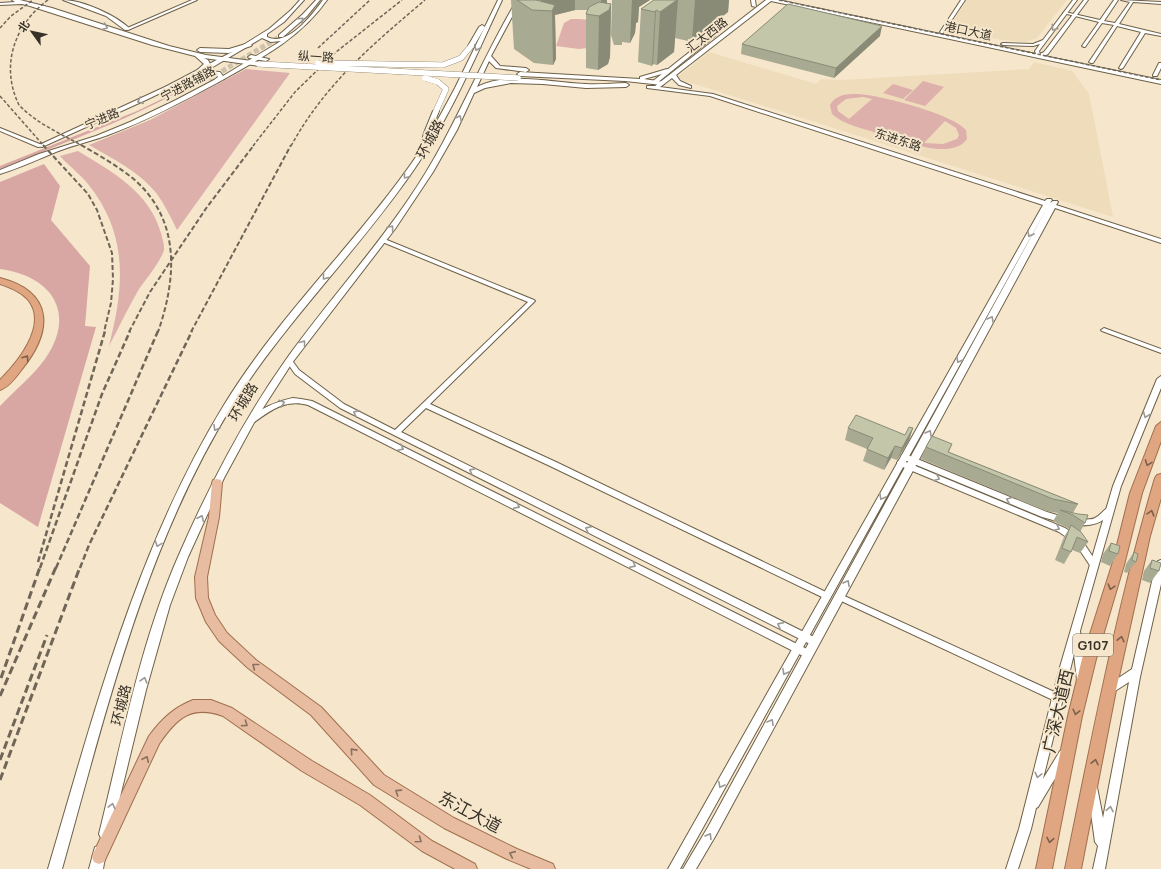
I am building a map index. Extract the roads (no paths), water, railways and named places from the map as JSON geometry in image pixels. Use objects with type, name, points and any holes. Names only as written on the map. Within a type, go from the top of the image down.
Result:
[{"type":"highway","points":[[0,281],[17,287],[33,300],[38,308],[40,323],[36,340],[27,358],[0,386]]},
{"type":"highway","name":"广深大道西","points":[[1044,869],[1082,686],[1136,493],[1161,426]]},
{"type":"highway","name":"G107","points":[[1073,869],[1109,690],[1144,536],[1161,478]]},
{"type":"main road","name":"纵一路","points":[[14,0],[82,19],[145,42],[193,54],[248,63],[266,59],[625,82]]},
{"type":"main road","points":[[36,0],[76,11]]},
{"type":"main road","points":[[65,0],[108,15],[127,29]]},
{"type":"main road","points":[[55,869],[119,650],[161,537],[195,467],[228,407],[265,352],[382,207],[423,152],[451,102],[500,0]]},
{"type":"main road","name":"环城路","points":[[98,863],[139,696],[164,605],[177,572],[217,483],[249,423],[289,361],[381,242],[430,171],[468,102],[513,8],[519,0]]},
{"type":"main road","points":[[1,2],[30,4]]},
{"type":"main road","points":[[513,8],[524,4]]},
{"type":"main road","name":"纵一路","points":[[83,13],[163,41],[199,50],[258,61],[322,69],[517,76]]},
{"type":"main road","points":[[318,63],[443,65],[461,58],[471,46],[481,28],[492,16]]},
{"type":"main road","points":[[199,50],[229,51],[248,45]]},
{"type":"main road","points":[[193,54],[203,58],[207,64],[196,74]]},
{"type":"main road","points":[[489,57],[498,66],[517,76],[593,86],[625,82]]},
{"type":"main road","points":[[322,69],[423,78],[438,82],[446,89],[427,133],[423,152]]},
{"type":"main road","points":[[467,69],[483,70]]},
{"type":"main road","points":[[632,80],[670,73]]},
{"type":"main road","points":[[471,93],[486,84],[517,76]]},
{"type":"main road","name":"东进东路","points":[[625,82],[632,80],[656,85]]},
{"type":"main road","name":"东进东路","points":[[625,82],[656,85]]},
{"type":"main road","points":[[451,102],[458,98],[468,102]]},
{"type":"main road","name":"东江大道","points":[[217,483],[214,518],[201,577],[202,598],[210,618],[223,637],[237,652],[325,720],[379,780],[449,823],[512,854],[548,869]]},
{"type":"main road","points":[[98,863],[154,740],[164,726],[178,713],[193,706],[210,706],[226,712],[307,766],[365,800],[427,846],[470,869]]},
{"type":"street","points":[[127,29],[195,0]]},
{"type":"street","name":"宁进路辅路","points":[[40,146],[139,102],[231,55],[265,34],[291,13],[302,0]]},
{"type":"street","points":[[281,36],[305,15],[318,0]]},
{"type":"street","points":[[258,61],[303,26],[325,0]]},
{"type":"street","points":[[513,8],[514,0]]},
{"type":"street","name":"汇太西路","points":[[656,85],[744,13],[753,3],[761,0]]},
{"type":"street","name":"汇太西路","points":[[670,73],[770,0]]},
{"type":"street","name":"港口大道","points":[[770,0],[792,1],[1003,44],[1161,82]]},
{"type":"street","points":[[942,32],[963,0]]},
{"type":"street","points":[[1075,0],[1045,40],[1038,53],[1046,53],[1161,76]]},
{"type":"street","points":[[1046,53],[1086,0]]},
{"type":"street","points":[[1084,46],[1116,0]]},
{"type":"street","points":[[1123,0],[1161,3]]},
{"type":"street","points":[[760,8],[792,1]]},
{"type":"street","name":"港口大道","points":[[792,1],[1038,53]]},
{"type":"street","points":[[1091,62],[1132,1]]},
{"type":"street","points":[[744,13],[750,15]]},
{"type":"street","points":[[1065,13],[1161,35]]},
{"type":"street","points":[[1121,68],[1144,31]]},
{"type":"street","points":[[265,34],[264,38],[271,41],[288,37]]},
{"type":"street","points":[[1003,44],[1033,45],[1045,40]]},
{"type":"street","name":"宁进路辅路","points":[[42,155],[130,124],[248,63]]},
{"type":"street","points":[[1155,75],[1161,64]]},
{"type":"street","points":[[196,74],[215,72],[220,75],[217,80]]},
{"type":"street","points":[[670,73],[678,83],[688,87]]},
{"type":"street","name":"宁进路","points":[[0,172],[135,117],[209,79]]},
{"type":"street","name":"东进东路","points":[[656,85],[688,87],[734,99],[1051,203],[1161,241]]},
{"type":"street","name":"东进东路","points":[[656,85],[711,95],[1161,238]]},
{"type":"street","points":[[0,129],[40,146]]},
{"type":"street","points":[[689,869],[712,831],[840,596],[908,462],[1051,203]]},
{"type":"street","points":[[381,242],[530,303],[396,433]]},
{"type":"street","points":[[1104,330],[1161,351]]},
{"type":"street","points":[[289,361],[297,372],[331,399],[814,642]]},
{"type":"street","points":[[1012,869],[1030,810],[1076,628],[1110,510],[1118,486],[1161,379]]},
{"type":"street","points":[[249,423],[269,408],[282,402],[294,400],[310,403],[808,654]]},
{"type":"street","points":[[425,405],[560,467],[827,596]]},
{"type":"street","points":[[908,462],[1045,515],[1071,521],[1090,523],[1102,520],[1110,510]]},
{"type":"street","points":[[908,462],[1062,530],[1078,541],[1094,565]]},
{"type":"street","points":[[674,869],[827,596],[908,462]]},
{"type":"street","points":[[1099,869],[1136,672],[1161,564]]},
{"type":"street","points":[[840,596],[1058,698]]},
{"type":"street","points":[[1076,628],[1082,686]]},
{"type":"street","points":[[1109,690],[1136,672]]},
{"type":"street","points":[[1030,810],[1068,748]]},
{"type":"street","points":[[1091,782],[1102,847]]},
{"type":"tunnel","points":[[209,79],[281,36]]},
{"type":"railway","points":[[0,28],[11,16],[33,0]]},
{"type":"railway","points":[[48,0],[26,21],[19,34],[11,61],[13,90],[19,105],[33,117],[49,128],[83,146]]},
{"type":"railway","points":[[318,48],[370,0]]},
{"type":"railway","points":[[253,146],[295,92],[336,52],[402,0]]},
{"type":"railway","points":[[291,146],[304,124],[334,84],[386,33],[425,0]]},
{"type":"railway","points":[[779,0],[1161,80]]},
{"type":"railway","points":[[0,96],[44,146]]},
{"type":"railway","points":[[43,145],[88,194],[97,210],[112,253],[113,279],[111,303],[104,332]]},
{"type":"railway","points":[[81,145],[117,167],[137,182],[151,198],[161,215],[168,234],[171,261]]},
{"type":"railway","points":[[171,261],[207,207],[254,145]]},
{"type":"railway","points":[[191,332],[291,145]]},
{"type":"railway","points":[[129,332],[150,292],[171,261]]},
{"type":"railway","points":[[158,332],[168,292],[171,261]]},
{"type":"railway","points":[[38,562],[105,331]]},
{"type":"railway","points":[[40,568],[102,394],[130,331]]},
{"type":"railway","points":[[56,568],[158,331]]},
{"type":"railway","points":[[80,568],[89,545],[192,331]]},
{"type":"railway","points":[[1,678],[40,567]]},
{"type":"railway","points":[[0,696],[56,567]]},
{"type":"railway","points":[[0,780],[80,567]]},
{"type":"railway","points":[[0,760],[47,635]]}]
